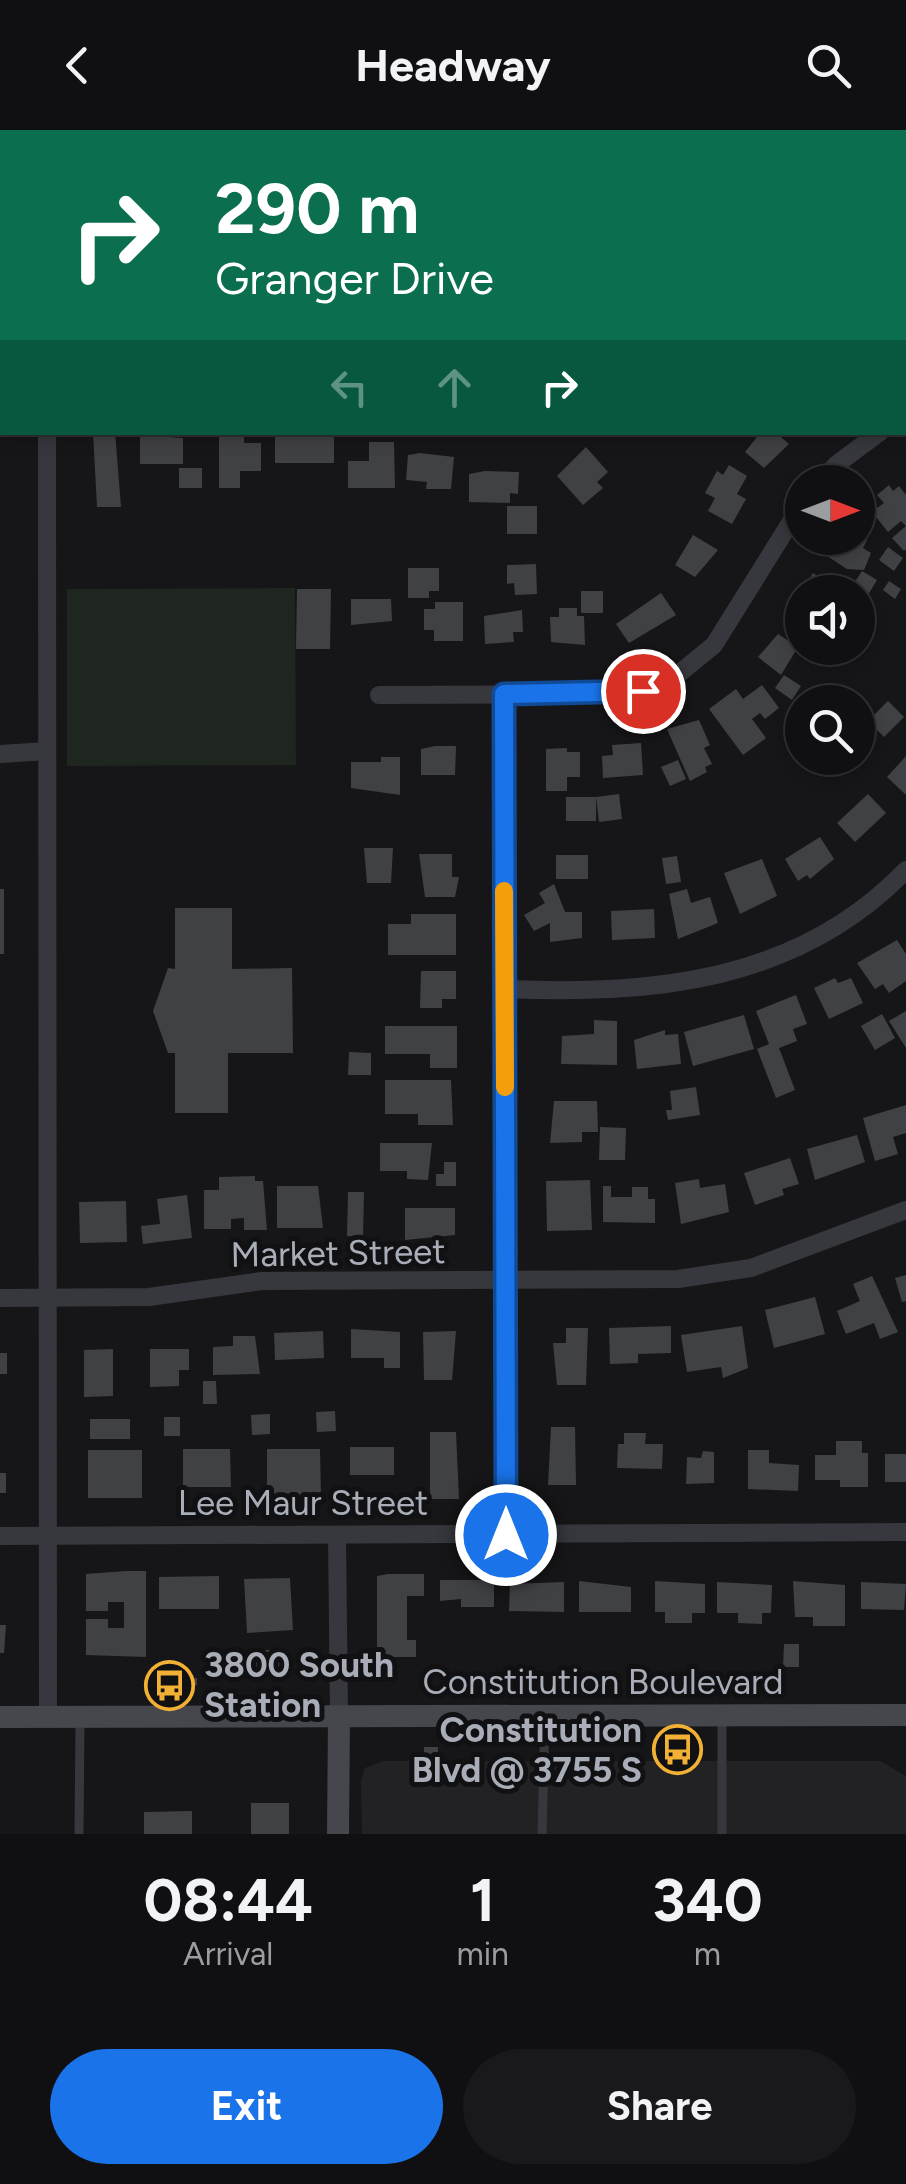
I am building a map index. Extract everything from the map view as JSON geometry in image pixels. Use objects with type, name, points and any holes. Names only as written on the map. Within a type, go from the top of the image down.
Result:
[{"type":"main road","name":"Constitution Boulevard","points":[[0,1717],[906,1715]]},
{"type":"main road","points":[[338,1834],[339,1718]]},
{"type":"street","points":[[47,435],[48,1718]]},
{"type":"street","points":[[836,465],[876,435]]},
{"type":"street","points":[[379,694],[615,694],[670,681],[714,645],[785,531]]},
{"type":"street","points":[[504,694],[506,1535]]},
{"type":"street","points":[[0,754],[47,751]]},
{"type":"street","points":[[504,989],[626,992],[714,978],[756,964],[821,933],[867,904],[906,870]]},
{"type":"street","name":"Market Street","points":[[0,1298],[149,1297],[262,1281],[638,1282],[751,1268],[906,1210]]},
{"type":"street","name":"Lee Maur Street","points":[[0,1536],[906,1532]]},
{"type":"street","points":[[337,1536],[339,1718]]},
{"type":"lane","points":[[722,1716],[722,1834]]},
{"type":"lane","points":[[79,1834],[80,1718]]},
{"type":"lane","points":[[542,1834],[545,1718]]},
{"type":"shaded area","points":[[295,588],[296,765],[67,766],[67,589]]},
{"type":"shaded area","points":[[383,1761],[880,1761],[906,1776],[906,1834],[362,1834],[361,1780],[365,1768]]},
{"type":"building","points":[[93,435],[115,435],[121,507],[97,507]]},
{"type":"building","points":[[140,435],[183,438],[183,464],[140,464]]},
{"type":"building","points":[[219,435],[244,435],[244,443],[261,443],[261,471],[240,471],[240,488],[219,488]]},
{"type":"building","points":[[759,435],[778,435],[789,444],[764,468],[745,452]]},
{"type":"building","points":[[275,437],[334,437],[334,463],[275,463]]},
{"type":"building","points":[[369,442],[394,442],[395,488],[348,488],[348,461],[369,461]]},
{"type":"building","points":[[586,447],[608,472],[597,482],[603,488],[583,505],[557,476]]},
{"type":"building","points":[[408,455],[454,457],[451,489],[426,489],[427,482],[406,480]]},
{"type":"building","points":[[729,465],[747,476],[737,494],[746,499],[732,524],[708,511],[715,498],[705,493],[717,471],[723,475]]},
{"type":"building","points":[[179,468],[202,468],[202,488],[179,488]]},
{"type":"building","points":[[519,472],[518,494],[510,493],[510,503],[469,502],[469,474]]},
{"type":"building","points":[[889,485],[893,491],[899,486],[906,495],[906,526],[901,521],[888,532],[875,516],[875,510],[884,503],[877,495]]},
{"type":"building","points":[[507,506],[537,506],[537,534],[507,534]]},
{"type":"building","points":[[906,526],[906,549],[904,551],[892,538]]},
{"type":"building","points":[[693,535],[718,550],[695,577],[675,565]]},
{"type":"building","points":[[888,547],[903,558],[894,571],[879,560]]},
{"type":"building","points":[[870,555],[864,570],[847,569],[827,556]]},
{"type":"building","points":[[536,564],[537,594],[515,595],[514,583],[507,584],[507,565]]},
{"type":"building","points":[[408,568],[439,568],[439,591],[429,591],[429,598],[408,598]]},
{"type":"building","points":[[889,581],[901,589],[895,599],[883,590]]},
{"type":"building","points":[[297,589],[331,589],[330,649],[296,649]]},
{"type":"building","points":[[581,591],[603,591],[603,613],[581,613]]},
{"type":"building","points":[[661,593],[676,615],[629,643],[616,624]]},
{"type":"building","points":[[351,599],[391,599],[392,621],[351,625]]},
{"type":"building","points":[[435,602],[463,602],[463,641],[434,641],[434,630],[424,630],[424,609],[435,609]]},
{"type":"building","points":[[559,608],[577,608],[577,616],[584,616],[585,645],[551,642],[550,617],[559,617]]},
{"type":"building","points":[[522,610],[523,632],[513,632],[514,642],[485,644],[484,616]]},
{"type":"building","points":[[778,634],[785,639],[787,665],[781,675],[758,657]]},
{"type":"building","points":[[784,675],[799,685],[785,685],[785,695],[775,688]]},
{"type":"building","points":[[762,685],[779,708],[765,719],[760,713],[752,719],[766,738],[743,755],[709,709],[736,689],[743,699]]},
{"type":"building","points":[[888,701],[904,717],[884,737],[875,728],[875,714]]},
{"type":"building","points":[[699,720],[710,745],[704,748],[712,764],[705,767],[707,772],[690,781],[667,729]]},
{"type":"building","points":[[641,743],[643,775],[603,778],[602,756],[613,755],[612,745]]},
{"type":"building","points":[[456,746],[455,775],[421,775],[421,749]]},
{"type":"building","points":[[567,748],[567,752],[580,752],[580,777],[567,777],[567,791],[546,791],[546,749]]},
{"type":"building","points":[[906,756],[906,795],[887,777]]},
{"type":"building","points":[[381,757],[400,757],[400,795],[351,788],[351,762],[381,762]]},
{"type":"building","points":[[678,760],[686,779],[670,786],[661,767]]},
{"type":"building","points":[[619,794],[622,819],[599,822],[596,797]]},
{"type":"building","points":[[868,794],[886,813],[855,842],[837,823]]},
{"type":"building","points":[[566,797],[596,797],[596,821],[566,821]]},
{"type":"building","points":[[820,837],[834,859],[810,879],[807,875],[798,881],[785,859]]},
{"type":"building","points":[[364,848],[393,848],[391,883],[367,883]]},
{"type":"building","points":[[419,854],[452,854],[452,877],[459,877],[455,897],[425,897]]},
{"type":"building","points":[[556,855],[588,855],[588,879],[556,879]]},
{"type":"building","points":[[677,856],[681,882],[666,884],[662,858]]},
{"type":"building","points":[[762,859],[777,896],[740,914],[724,873]]},
{"type":"building","points":[[554,884],[565,912],[582,912],[582,938],[550,942],[550,923],[534,931],[524,915],[545,903],[539,893]]},
{"type":"building","points":[[0,889],[4,889],[4,954],[0,954]]},
{"type":"building","points":[[687,889],[691,903],[710,897],[718,923],[678,939],[669,894]]},
{"type":"building","points":[[175,908],[232,908],[232,969],[292,968],[293,1053],[228,1053],[228,1113],[175,1113],[175,1053],[168,1053],[153,1011],[168,968],[175,969]]},
{"type":"building","points":[[654,909],[655,938],[612,940],[611,911]]},
{"type":"building","points":[[411,914],[456,914],[456,955],[388,955],[388,924],[411,924]]},
{"type":"building","points":[[897,940],[906,954],[906,981],[889,993],[883,984],[875,989],[857,963]]},
{"type":"building","points":[[421,971],[456,971],[456,999],[442,999],[442,1008],[420,1008]]},
{"type":"building","points":[[835,978],[838,983],[851,978],[863,1003],[829,1019],[814,988]]},
{"type":"building","points":[[796,995],[807,1024],[793,1029],[797,1041],[779,1048],[795,1090],[776,1098],[757,1049],[769,1044],[756,1011]]},
{"type":"building","points":[[906,1011],[906,1048],[889,1021]]},
{"type":"building","points":[[882,1014],[895,1038],[875,1050],[861,1026]]},
{"type":"building","points":[[744,1015],[754,1049],[693,1066],[684,1032]]},
{"type":"building","points":[[594,1020],[617,1021],[617,1065],[561,1064],[562,1036],[594,1034]]},
{"type":"building","points":[[385,1026],[457,1026],[457,1068],[430,1068],[430,1054],[385,1054]]},
{"type":"building","points":[[665,1030],[665,1035],[678,1034],[681,1064],[637,1069],[634,1040]]},
{"type":"building","points":[[349,1052],[371,1053],[371,1075],[348,1075]]},
{"type":"building","points":[[385,1080],[451,1080],[453,1125],[418,1125],[418,1114],[385,1114]]},
{"type":"building","points":[[696,1087],[700,1115],[668,1120],[666,1110],[672,1110],[670,1091]]},
{"type":"building","points":[[554,1101],[597,1101],[598,1132],[582,1132],[582,1142],[550,1143]]},
{"type":"building","points":[[906,1105],[906,1133],[893,1137],[898,1154],[875,1161],[863,1118]]},
{"type":"building","points":[[600,1127],[626,1128],[625,1160],[599,1160]]},
{"type":"building","points":[[857,1135],[865,1162],[815,1180],[807,1149]]},
{"type":"building","points":[[380,1143],[432,1143],[428,1180],[407,1179],[407,1171],[380,1171]]},
{"type":"building","points":[[790,1158],[799,1184],[782,1189],[784,1195],[755,1205],[744,1173]]},
{"type":"building","points":[[444,1162],[456,1162],[456,1186],[436,1186],[436,1174],[444,1174]]},
{"type":"building","points":[[255,1176],[255,1181],[263,1181],[267,1230],[244,1230],[244,1218],[231,1219],[231,1229],[204,1229],[204,1190],[219,1190],[219,1177]]},
{"type":"building","points":[[699,1179],[700,1188],[725,1184],[729,1212],[681,1224],[675,1183]]},
{"type":"building","points":[[590,1180],[592,1230],[547,1231],[546,1181]]},
{"type":"building","points":[[277,1186],[318,1186],[323,1228],[277,1228]]},
{"type":"building","points":[[603,1186],[611,1186],[611,1197],[632,1197],[632,1187],[648,1187],[648,1199],[655,1199],[655,1223],[603,1222]]},
{"type":"building","points":[[348,1192],[364,1192],[363,1237],[347,1236]]},
{"type":"building","points":[[187,1195],[192,1238],[143,1244],[141,1226],[160,1224],[157,1199]]},
{"type":"building","points":[[126,1201],[127,1242],[80,1243],[79,1202]]},
{"type":"building","points":[[405,1208],[455,1208],[455,1235],[405,1240]]},
{"type":"building","points":[[906,1275],[906,1301],[902,1302],[895,1278]]},
{"type":"building","points":[[872,1276],[898,1332],[880,1339],[874,1323],[846,1334],[837,1311],[860,1301],[853,1284]]},
{"type":"building","points":[[815,1297],[825,1334],[774,1348],[765,1310]]},
{"type":"building","points":[[671,1326],[671,1353],[638,1354],[638,1363],[610,1364],[609,1328]]},
{"type":"building","points":[[742,1326],[748,1368],[723,1378],[721,1367],[687,1372],[681,1335]]},
{"type":"building","points":[[566,1328],[588,1328],[586,1385],[557,1385],[553,1343],[566,1343]]},
{"type":"building","points":[[351,1329],[400,1332],[400,1368],[384,1368],[384,1358],[351,1358]]},
{"type":"building","points":[[323,1331],[324,1358],[275,1360],[274,1333]]},
{"type":"building","points":[[456,1331],[452,1380],[424,1380],[423,1332]]},
{"type":"building","points":[[233,1336],[255,1336],[260,1374],[213,1375],[213,1347],[233,1346]]},
{"type":"building","points":[[113,1349],[113,1396],[84,1397],[84,1350]]},
{"type":"building","points":[[150,1349],[189,1349],[189,1370],[179,1370],[179,1386],[150,1387]]},
{"type":"building","points":[[0,1353],[7,1353],[7,1374],[0,1374]]},
{"type":"building","points":[[203,1381],[216,1381],[217,1404],[203,1404]]},
{"type":"building","points":[[335,1411],[336,1431],[317,1432],[316,1412]]},
{"type":"building","points":[[270,1414],[270,1434],[252,1435],[251,1415]]},
{"type":"building","points":[[164,1417],[180,1417],[180,1436],[164,1436]]},
{"type":"building","points":[[90,1419],[130,1419],[130,1439],[90,1439]]},
{"type":"building","points":[[551,1427],[575,1427],[576,1485],[548,1485]]},
{"type":"building","points":[[430,1432],[456,1432],[459,1499],[430,1499]]},
{"type":"building","points":[[624,1433],[646,1433],[645,1444],[663,1444],[662,1469],[617,1468],[618,1444],[624,1444]]},
{"type":"building","points":[[836,1441],[862,1441],[862,1453],[868,1453],[868,1487],[840,1487],[840,1480],[815,1480],[815,1455],[836,1455]]},
{"type":"building","points":[[350,1447],[394,1447],[394,1475],[350,1475]]},
{"type":"building","points":[[183,1449],[230,1449],[231,1487],[183,1487]]},
{"type":"building","points":[[267,1449],[320,1449],[321,1497],[267,1498]]},
{"type":"building","points":[[88,1450],[142,1450],[142,1498],[88,1498]]},
{"type":"building","points":[[748,1450],[769,1450],[769,1463],[799,1465],[798,1491],[748,1489]]},
{"type":"building","points":[[703,1451],[714,1452],[714,1483],[686,1484],[687,1457],[701,1458]]},
{"type":"building","points":[[885,1454],[906,1454],[906,1482],[885,1482]]},
{"type":"building","points":[[0,1473],[6,1473],[6,1493],[0,1493]]},
{"type":"building","points":[[146,1571],[146,1657],[86,1655],[86,1619],[108,1619],[108,1628],[124,1628],[124,1602],[108,1602],[108,1611],[86,1611],[86,1574]]},
{"type":"building","points":[[424,1574],[424,1596],[407,1596],[407,1640],[416,1640],[416,1657],[377,1657],[377,1576]]},
{"type":"building","points":[[219,1576],[219,1609],[159,1609],[159,1577]]},
{"type":"building","points":[[290,1578],[293,1630],[247,1633],[244,1579]]},
{"type":"building","points":[[440,1580],[494,1580],[494,1607],[461,1607],[461,1599],[440,1601]]},
{"type":"building","points":[[579,1581],[631,1587],[631,1612],[579,1612]]},
{"type":"building","points":[[655,1581],[705,1584],[705,1613],[692,1613],[692,1623],[665,1623],[665,1612],[655,1612]]},
{"type":"building","points":[[793,1581],[845,1585],[845,1626],[813,1626],[813,1617],[795,1617]]},
{"type":"building","points":[[564,1582],[564,1612],[509,1611],[510,1584]]},
{"type":"building","points":[[717,1582],[772,1585],[771,1613],[762,1613],[762,1624],[738,1623],[738,1613],[717,1613]]},
{"type":"building","points":[[861,1582],[906,1584],[904,1610],[861,1609]]},
{"type":"building","points":[[0,1625],[6,1625],[4,1653],[0,1653]]},
{"type":"building","points":[[784,1644],[799,1644],[799,1667],[783,1667]]},
{"type":"building","points":[[248,1650],[284,1650],[284,1671],[252,1675]]},
{"type":"building","points":[[183,1678],[197,1678],[197,1685],[183,1685]]},
{"type":"building","points":[[424,1747],[438,1747],[438,1754],[424,1754]]},
{"type":"building","points":[[251,1803],[289,1803],[289,1834],[251,1834]]},
{"type":"building","points":[[192,1811],[192,1834],[144,1834],[144,1812]]},
{"type":"slow traffic","points":[[504,891],[505,1087]]},
{"type":"place","name":"3800 South Station","points":[[169,1685]]},
{"type":"place","name":"Constitution Blvd @ 3755 S","points":[[677,1750]]},
{"type":"route","points":[[506,1535],[504,694],[643,691]]}]
